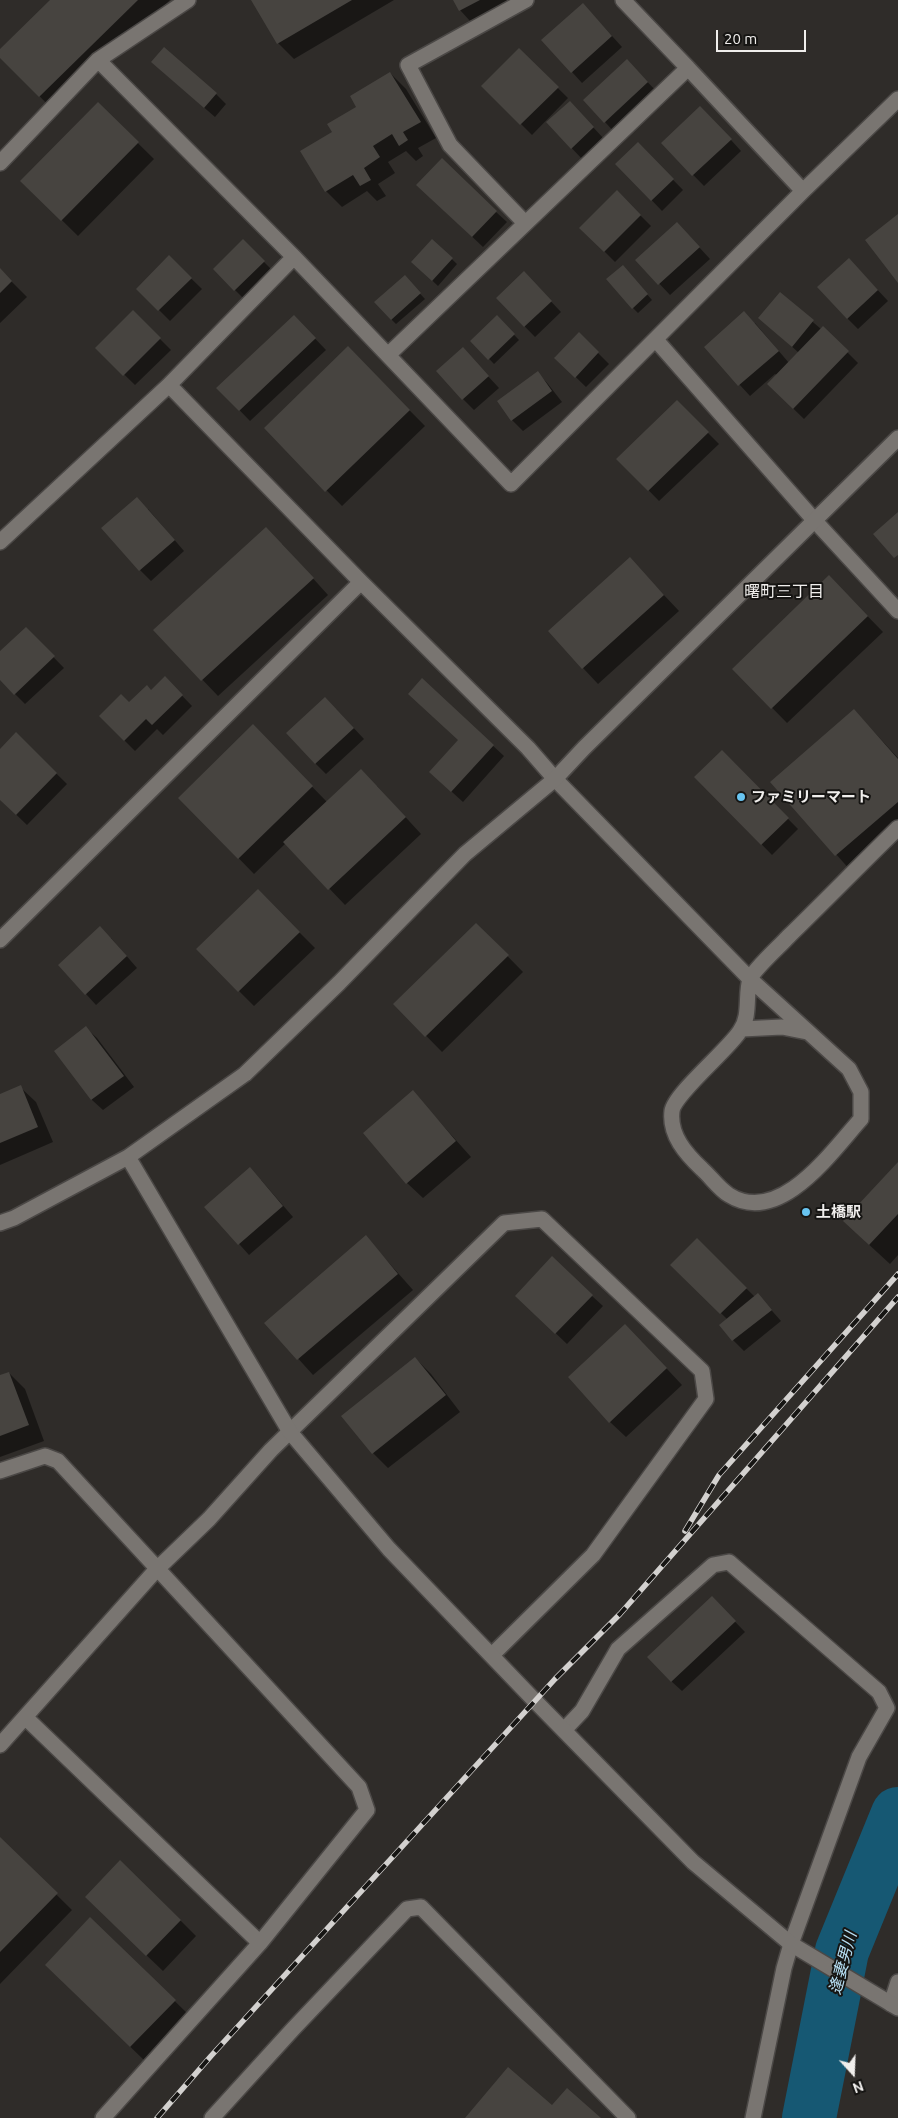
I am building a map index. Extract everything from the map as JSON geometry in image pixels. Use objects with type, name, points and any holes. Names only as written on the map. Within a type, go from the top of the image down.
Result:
[{"type":"street","points":[[0,163],[98,60],[188,0]]},
{"type":"street","points":[[525,223],[450,145],[408,66],[526,0]]},
{"type":"street","points":[[623,0],[803,191]]},
{"type":"street","points":[[98,60],[294,257],[511,484],[803,191],[898,99]]},
{"type":"street","points":[[388,355],[688,68]]},
{"type":"street","points":[[0,542],[169,384],[294,257]]},
{"type":"street","points":[[656,340],[898,611]]},
{"type":"street","points":[[169,384],[361,582],[528,748],[555,779],[750,979],[849,1069],[861,1092],[861,1119],[802,1184],[776,1199],[757,1204],[742,1201],[729,1195],[687,1155],[674,1133],[672,1110],[682,1093],[742,1030],[748,1005],[750,979],[772,953],[898,828]]},
{"type":"street","points":[[0,1223],[14,1218],[128,1157],[245,1074],[340,983],[465,854],[555,779],[898,438]]},
{"type":"street","points":[[0,940],[361,582]]},
{"type":"street","points":[[742,1030],[782,1027],[808,1032]]},
{"type":"street","points":[[128,1157],[290,1432],[390,1549],[693,1862],[791,1944],[894,2006],[898,1982]]},
{"type":"street","points":[[0,1745],[156,1570],[209,1519],[270,1450],[504,1223],[518,1220],[542,1219],[702,1371],[706,1399],[593,1555],[492,1656]]},
{"type":"street","points":[[0,1471],[45,1456],[58,1461],[156,1570],[359,1787],[368,1810],[260,1944],[102,2118]]},
{"type":"street","points":[[565,1729],[582,1711],[618,1649],[713,1566],[729,1562],[879,1692],[887,1708],[859,1757],[791,1944],[784,1968],[752,2118]]},
{"type":"street","points":[[25,1717],[260,1944]]},
{"type":"street","points":[[212,2118],[293,2029],[408,1909],[420,1906],[628,2118]]},
{"type":"building","points":[[50,0],[138,0],[39,97],[0,58],[0,49]]},
{"type":"building","points":[[251,0],[352,0],[277,44]]},
{"type":"building","points":[[453,0],[480,0],[459,11]]},
{"type":"building","points":[[583,3],[612,36],[571,73],[541,40]]},
{"type":"building","points":[[164,47],[217,93],[204,108],[151,62]]},
{"type":"building","points":[[519,48],[559,87],[520,125],[481,86]]},
{"type":"building","points":[[627,59],[648,82],[604,123],[583,100]]},
{"type":"building","points":[[390,72],[421,122],[403,132],[408,140],[399,146],[392,134],[373,146],[380,157],[364,168],[371,180],[360,186],[353,175],[325,192],[300,151],[332,132],[327,124],[356,107],[350,96]]},
{"type":"building","points":[[570,101],[594,127],[571,149],[546,122]]},
{"type":"building","points":[[98,102],[139,142],[61,221],[20,181]]},
{"type":"building","points":[[700,106],[732,139],[692,176],[661,143]]},
{"type":"building","points":[[638,142],[674,179],[651,201],[615,164]]},
{"type":"building","points":[[442,158],[497,211],[472,237],[416,185]]},
{"type":"building","points":[[617,190],[641,215],[604,252],[579,228]]},
{"type":"building","points":[[898,214],[898,283],[865,240]]},
{"type":"building","points":[[677,222],[700,247],[658,285],[635,260]]},
{"type":"building","points":[[243,239],[265,261],[234,291],[213,269]]},
{"type":"building","points":[[432,239],[453,258],[432,281],[411,262]]},
{"type":"building","points":[[169,255],[192,278],[158,311],[136,289]]},
{"type":"building","points":[[849,258],[878,290],[847,319],[817,287]]},
{"type":"building","points":[[623,265],[648,294],[632,309],[606,279]]},
{"type":"building","points":[[0,268],[12,281],[0,293]]},
{"type":"building","points":[[524,271],[552,301],[524,327],[496,298]]},
{"type":"building","points":[[405,275],[421,293],[391,320],[374,302]]},
{"type":"building","points":[[780,292],[814,320],[792,347],[758,318]]},
{"type":"building","points":[[133,310],[161,338],[123,376],[95,348]]},
{"type":"building","points":[[744,311],[779,351],[738,386],[704,347]]},
{"type":"building","points":[[294,315],[316,338],[239,411],[216,388]]},
{"type":"building","points":[[497,315],[515,334],[488,360],[470,341]]},
{"type":"building","points":[[823,326],[849,351],[793,409],[767,384]]},
{"type":"building","points":[[579,332],[599,352],[575,378],[554,358]]},
{"type":"building","points":[[348,346],[410,410],[325,492],[264,428]]},
{"type":"building","points":[[463,347],[489,376],[462,400],[436,371]]},
{"type":"building","points":[[538,371],[552,391],[511,421],[497,401]]},
{"type":"building","points":[[677,400],[709,432],[648,491],[616,459]]},
{"type":"building","points":[[137,497],[175,540],[139,571],[101,528]]},
{"type":"building","points":[[898,512],[898,555],[894,558],[873,534]]},
{"type":"building","points":[[266,527],[314,578],[201,681],[153,630]]},
{"type":"building","points":[[630,557],[664,595],[582,669],[548,631]]},
{"type":"building","points":[[829,575],[868,616],[771,709],[732,669]]},
{"type":"building","points":[[26,627],[55,656],[14,695],[0,680],[0,651]]},
{"type":"building","points":[[165,676],[183,695],[152,725],[146,719],[124,741],[99,716],[121,694],[129,702],[147,685],[151,690]]},
{"type":"building","points":[[422,678],[494,745],[451,792],[429,772],[458,740],[408,694]]},
{"type":"building","points":[[325,697],[354,728],[315,764],[286,733]]},
{"type":"building","points":[[854,709],[898,759],[898,802],[835,856],[770,782]]},
{"type":"building","points":[[253,724],[313,786],[238,859],[178,798]]},
{"type":"building","points":[[16,732],[57,773],[16,815],[0,800],[0,749]]},
{"type":"building","name":"ファミリーマート","points":[[722,750],[789,818],[761,845],[694,777]]},
{"type":"building","points":[[361,769],[406,817],[328,890],[283,842]]},
{"type":"building","points":[[258,889],[300,932],[238,992],[196,949]]},
{"type":"building","points":[[476,923],[509,955],[425,1037],[393,1004]]},
{"type":"building","points":[[100,926],[127,956],[85,995],[58,965]]},
{"type":"building","points":[[86,1026],[124,1076],[91,1100],[54,1051]]},
{"type":"building","points":[[21,1085],[38,1127],[0,1143],[0,1094]]},
{"type":"building","points":[[413,1090],[456,1141],[406,1184],[363,1133]]},
{"type":"building","points":[[898,1162],[898,1214],[869,1245],[843,1221]]},
{"type":"building","points":[[250,1167],[283,1206],[238,1245],[204,1207]]},
{"type":"building","points":[[366,1235],[398,1274],[297,1360],[264,1323]]},
{"type":"building","points":[[697,1238],[747,1288],[720,1314],[670,1265]]},
{"type":"building","points":[[552,1256],[593,1295],[555,1334],[515,1296]]},
{"type":"building","points":[[758,1293],[772,1310],[732,1341],[719,1325]]},
{"type":"building","points":[[625,1324],[667,1368],[609,1423],[568,1377]]},
{"type":"building","points":[[415,1357],[446,1395],[372,1454],[341,1416]]},
{"type":"building","points":[[9,1372],[29,1425],[0,1436],[0,1375]]},
{"type":"building","points":[[712,1596],[736,1621],[671,1682],[647,1657]]},
{"type":"building","points":[[0,1837],[58,1893],[0,1952]]},
{"type":"building","points":[[120,1860],[181,1920],[146,1956],[85,1897]]},
{"type":"building","points":[[90,1917],[176,2000],[130,2047],[45,1965]]},
{"type":"building","points":[[508,2067],[552,2105],[567,2088],[601,2118],[465,2118]]},
{"type":"waterway","name":"逢妻男川","points":[[809,2118],[842,1951],[898,1814]]},
{"type":"railway","points":[[685,1531],[719,1475],[898,1274]]},
{"type":"railway","points":[[157,2118],[211,2056],[555,1679],[620,1614],[898,1297]]},
{"type":"place","name":"ファミリーマート","points":[[741,797]]},
{"type":"place","name":"土橋駅","points":[[806,1212]]},
{"type":"district","name":"曙町三丁目","points":[[784,592]]}]
